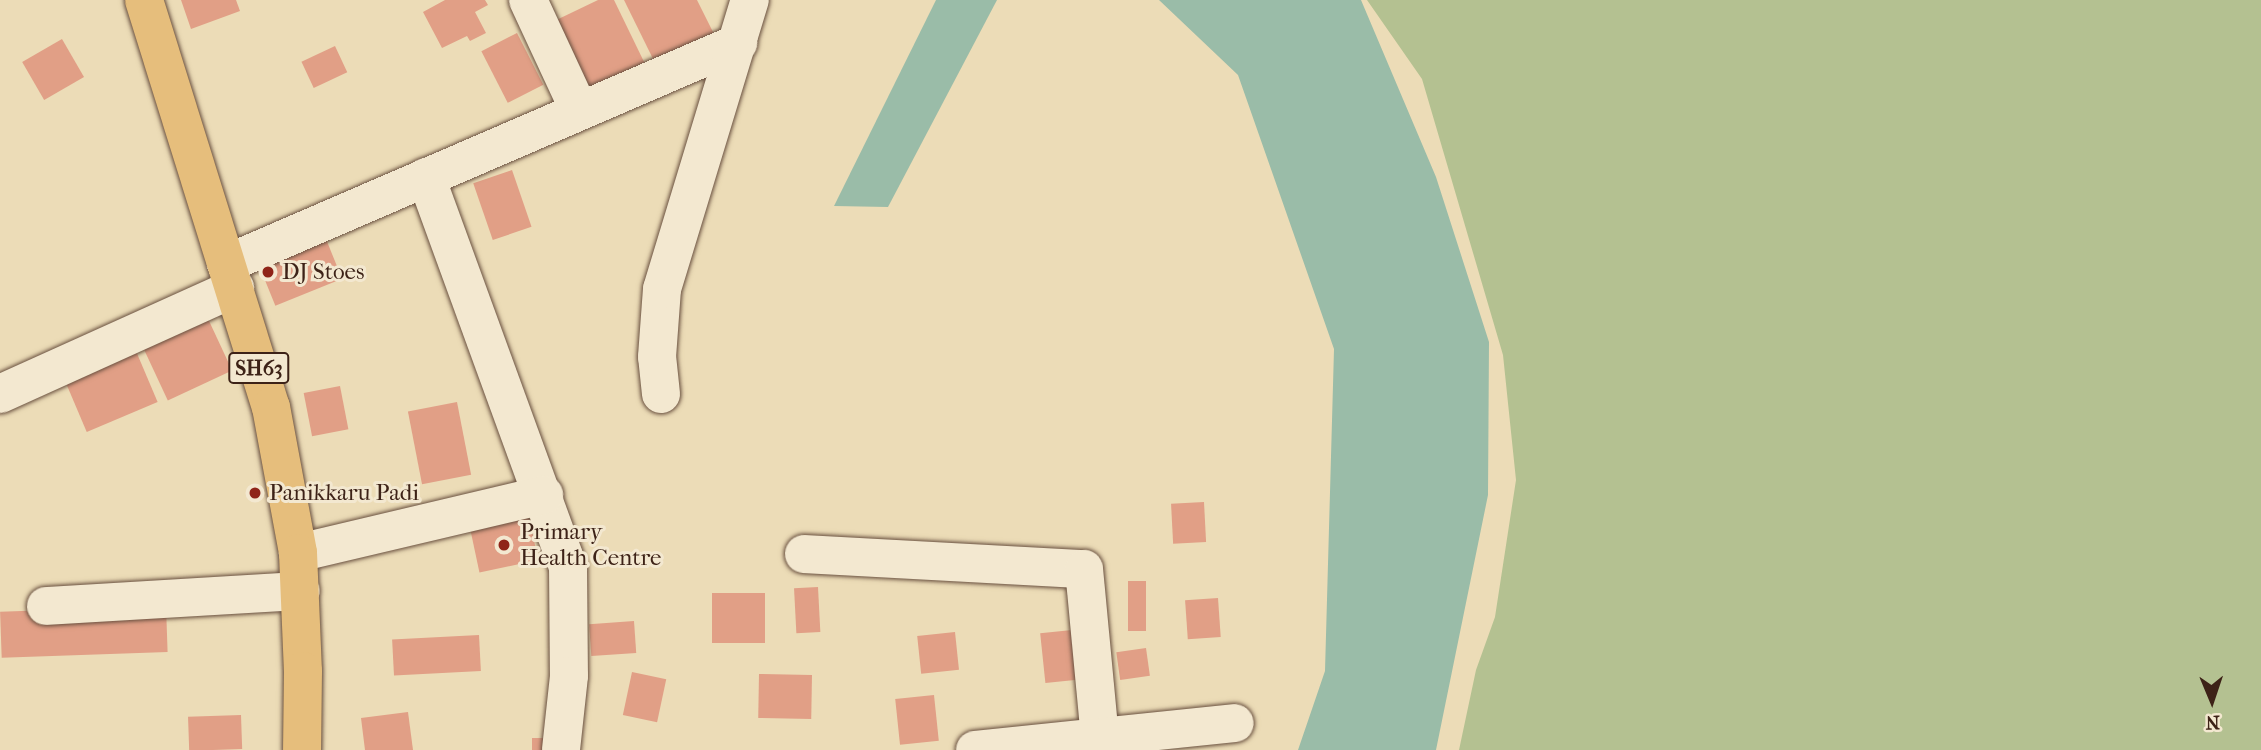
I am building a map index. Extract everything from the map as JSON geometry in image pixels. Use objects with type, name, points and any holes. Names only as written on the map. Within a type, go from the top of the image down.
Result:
[{"type":"main road","name":"SH63","points":[[144,0],[271,407],[298,553],[301,591],[302,750]]},
{"type":"street","points":[[528,0],[579,110]]},
{"type":"street","points":[[661,394],[657,357],[662,289],[750,0]]},
{"type":"street","points":[[0,394],[426,177],[738,43]]},
{"type":"street","points":[[426,177],[568,567],[569,676],[561,750]]},
{"type":"street","points":[[298,553],[544,495]]},
{"type":"street","points":[[804,554],[1084,569],[1100,737]]},
{"type":"street","points":[[46,606],[301,591]]},
{"type":"street","points":[[975,750],[1235,723]]},
{"type":"shaded area","points":[[936,0],[997,0],[888,207],[834,206]]},
{"type":"shaded area","points":[[1159,0],[1361,0],[1436,177],[1489,342],[1488,495],[1436,750],[1298,750],[1325,671],[1334,349],[1238,75]]},
{"type":"shaded area","points":[[1367,0],[2261,0],[2261,750],[1459,750],[1476,670],[1495,617],[1516,480],[1503,355],[1422,79]]},
{"type":"building","points":[[181,0],[236,0],[240,11],[191,29]]},
{"type":"building","points":[[445,0],[485,0],[488,5],[475,12],[486,33],[470,41],[467,36],[442,48],[423,12]]},
{"type":"building","points":[[598,0],[614,0],[647,68],[584,98],[548,24]]},
{"type":"building","points":[[624,0],[697,0],[716,38],[657,67]]},
{"type":"building","points":[[517,33],[543,85],[508,103],[481,51]]},
{"type":"building","points":[[62,39],[84,77],[44,100],[22,62]]},
{"type":"building","points":[[335,46],[347,72],[314,88],[301,62]]},
{"type":"building","points":[[512,170],[532,227],[493,240],[473,183]]},
{"type":"building","points":[[326,239],[342,279],[275,306],[259,266]]},
{"type":"building","points":[[203,308],[232,371],[168,401],[139,338]]},
{"type":"building","points":[[133,344],[158,402],[87,432],[62,374]]},
{"type":"building","points":[[340,386],[348,429],[312,436],[304,393]]},
{"type":"building","points":[[457,402],[471,475],[422,484],[408,412]]},
{"type":"building","points":[[1204,502],[1206,542],[1173,544],[1171,504]]},
{"type":"building","name":"Primary Health Centre","points":[[529,517],[538,560],[479,573],[470,529]]},
{"type":"building","points":[[1128,581],[1146,581],[1146,631],[1128,631]]},
{"type":"building","points":[[818,587],[820,632],[796,633],[794,588]]},
{"type":"building","points":[[712,593],[765,593],[765,643],[712,643]]},
{"type":"building","points":[[1218,598],[1221,637],[1188,639],[1185,600]]},
{"type":"building","points":[[166,606],[168,652],[2,658],[0,612]]},
{"type":"building","points":[[634,621],[636,653],[591,656],[589,624]]},
{"type":"building","points":[[1072,630],[1077,680],[1045,683],[1040,633]]},
{"type":"building","points":[[955,632],[959,670],[921,674],[917,636]]},
{"type":"building","points":[[479,635],[481,671],[394,676],[392,640]]},
{"type":"building","points":[[1146,648],[1150,676],[1120,680],[1116,652]]},
{"type":"building","points":[[632,672],[666,679],[657,722],[623,715]]},
{"type":"building","points":[[759,674],[812,675],[811,719],[758,718]]},
{"type":"building","points":[[934,695],[939,741],[900,745],[895,699]]},
{"type":"building","points":[[408,712],[413,750],[365,750],[361,718]]},
{"type":"building","points":[[241,715],[242,749],[189,750],[188,717]]},
{"type":"building","points":[[532,738],[553,738],[553,750],[532,750]]},
{"type":"place","name":"DJ Stoes","points":[[268,272]]},
{"type":"place","name":"Panikkaru Padi","points":[[255,493]]},
{"type":"place","name":"Primary Health Centre","points":[[504,545]]}]
